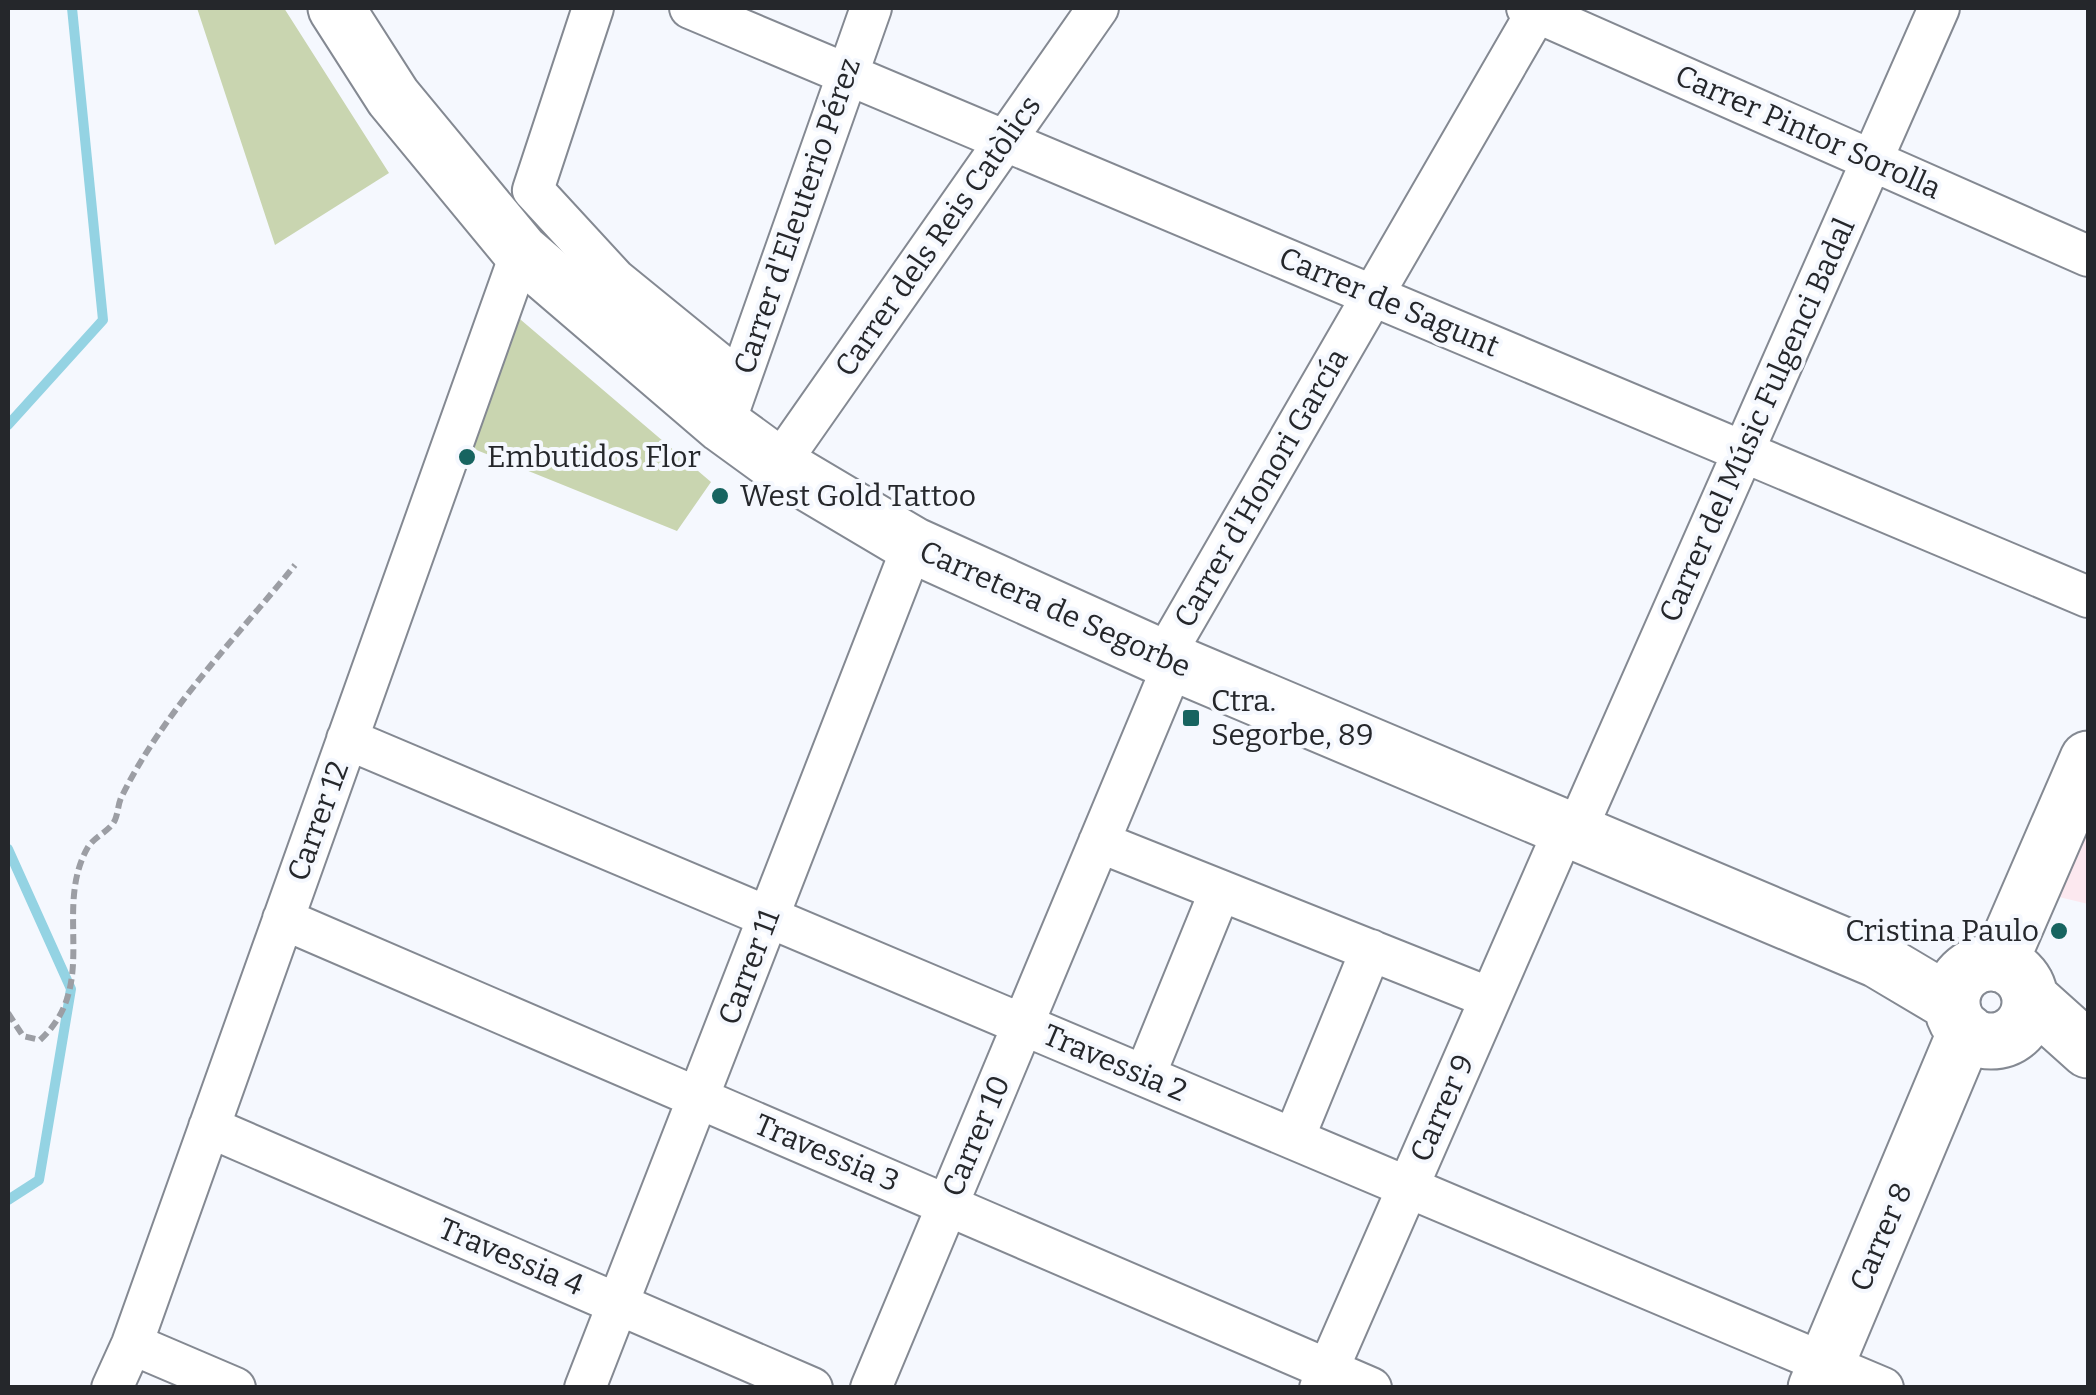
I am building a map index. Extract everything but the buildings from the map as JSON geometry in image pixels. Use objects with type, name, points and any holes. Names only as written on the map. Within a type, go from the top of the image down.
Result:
[{"type":"street","name":"Carretera de Segorbe","points":[[336,8],[393,97],[521,252],[731,402]]},
{"type":"street","name":"Carretera de Segorbe","points":[[594,8],[534,190],[731,402],[778,465],[913,546],[1168,660],[2088,1050]]},
{"type":"street","name":"Carrer de Sagunt","points":[[690,8],[2088,597]]},
{"type":"street","name":"Carrer d'Eleuterio Pérez","points":[[731,402],[871,8]]},
{"type":"street","name":"Carrer dels Reis Catòlics","points":[[778,465],[1098,8]]},
{"type":"street","name":"Carrer del Músic Fulgenci Badal","points":[[1570,830],[1939,8]]},
{"type":"street","name":"Carrer Pintor Sorolla","points":[[1534,9],[2088,256]]},
{"type":"street","name":"Carrer d'Honori García","points":[[1168,660],[1534,9]]},
{"type":"street","name":"Carrer 12","points":[[112,1388],[132,1344],[521,252]]},
{"type":"street","name":"Carrer 11","points":[[585,1388],[913,546]]},
{"type":"street","name":"Carrer 10","points":[[871,1388],[1099,842],[1168,660]]},
{"type":"street","name":"Travessia 2","points":[[348,739],[1408,1186],[1821,1376],[1883,1388]]},
{"type":"street","name":"Carrer 8","points":[[1821,1376],[1947,1086],[1988,1005],[2088,759]]},
{"type":"street","name":"Carrer 9","points":[[1324,1378],[1490,998],[1570,830]]},
{"type":"street","points":[[1099,842],[1490,998]]},
{"type":"street","points":[[1145,1075],[1220,890]]},
{"type":"street","name":"Travessia 3","points":[[283,919],[947,1205],[1324,1378],[1371,1388]]},
{"type":"street","points":[[1294,1138],[1371,950]]},
{"type":"street","name":"Travessia 4","points":[[209,1127],[812,1388]]},
{"type":"street","points":[[132,1344],[235,1388]]},
{"type":"path","points":[[8,1013],[23,1036],[40,1040],[58,1024],[76,964],[74,911],[80,869],[90,844],[114,823],[120,801],[144,758],[294,565]]},
{"type":"shaded area","points":[[2088,819],[2088,904],[2055,896]]},
{"type":"green space","points":[[197,8],[284,8],[389,173],[275,245]]},
{"type":"green space","points":[[514,314],[711,482],[677,531],[464,445]]},
{"type":"waterway","points":[[8,425],[103,320],[72,8]]},
{"type":"waterway","points":[[8,849],[71,989],[39,1180],[8,1200]]},
{"type":"place","name":"Embutidos Flor","points":[[467,457]]},
{"type":"place","name":"West Gold Tattoo","points":[[720,496]]},
{"type":"place","name":"Ctra. Segorbe, 89","points":[[1191,718]]},
{"type":"place","name":"Cristina Paulo","points":[[2059,931]]}]
